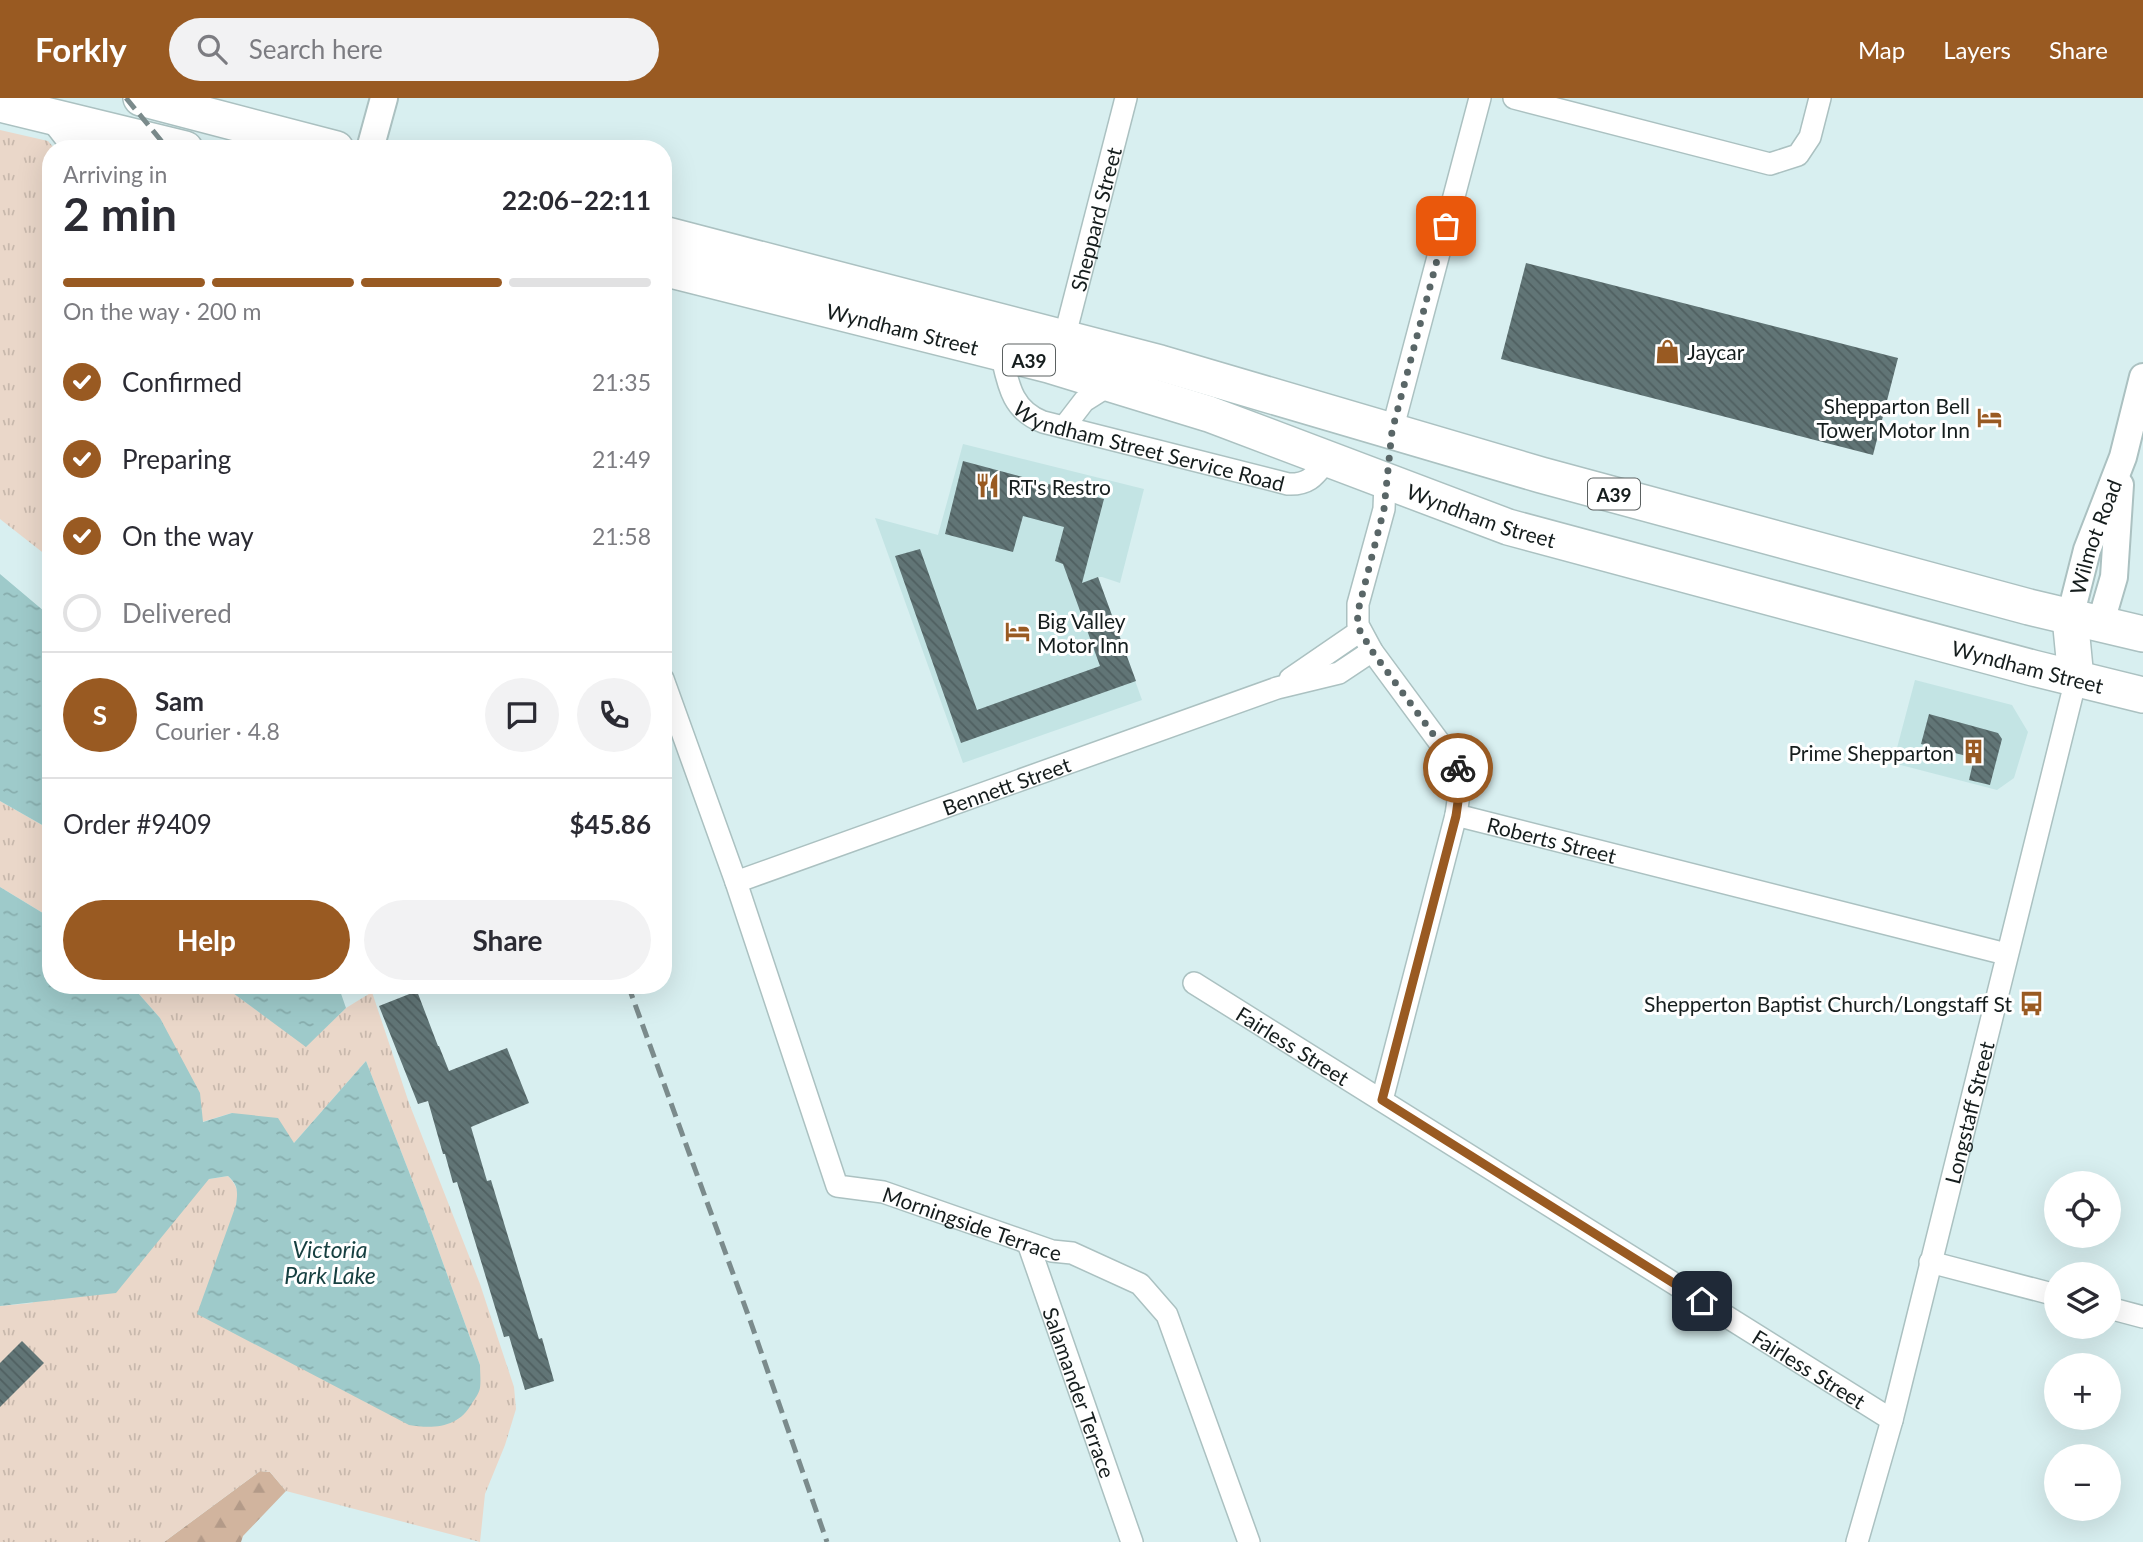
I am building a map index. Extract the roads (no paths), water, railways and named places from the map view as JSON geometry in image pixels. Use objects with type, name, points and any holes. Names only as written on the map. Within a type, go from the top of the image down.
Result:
[{"type":"highway","points":[[141,98],[302,140]]},
{"type":"highway","points":[[0,104],[51,108],[147,140]]},
{"type":"highway","name":"Wyndham Street","points":[[672,236],[1160,363],[1541,475],[2143,635]]},
{"type":"highway","name":"Wyndham Street","points":[[672,270],[1002,353],[1209,414],[1508,527],[2143,695]]},
{"type":"highway","points":[[1385,482],[1392,431]]},
{"type":"highway","points":[[2076,679],[2085,621]]},
{"type":"street","points":[[372,140],[384,98]]},
{"type":"street","name":"Sheppard Street","points":[[1064,339],[1126,98]]},
{"type":"street","points":[[1392,431],[1480,98]]},
{"type":"street","points":[[1514,98],[1770,164],[1798,155],[1810,137],[1820,98]]},
{"type":"street","points":[[51,108],[69,140]]},
{"type":"street","name":"Wyndham Street Service Road","points":[[1002,353],[1009,387],[1022,410],[1031,418],[1287,484],[1311,480],[1329,458]]},
{"type":"street","name":"Wilmot Road","points":[[2085,621],[2114,577],[2123,457],[2143,377]]},
{"type":"street","points":[[1065,427],[1084,401],[1111,384]]},
{"type":"street","points":[[1382,1100],[1456,816],[1462,773],[1360,631],[1358,604],[1384,509],[1385,482]]},
{"type":"street","name":"Bennett Street","points":[[1277,688],[1360,631]]},
{"type":"street","name":"Bennett Street","points":[[736,882],[1277,688],[1339,673],[1372,651]]},
{"type":"street","name":"Longstaff Street","points":[[1860,1540],[2076,679]]},
{"type":"street","points":[[672,704],[736,882]]},
{"type":"street","name":"Roberts Street","points":[[1456,816],[2006,954]]},
{"type":"street","name":"Morningside Terrace","points":[[736,882],[837,1186],[883,1192],[1052,1251],[1072,1253],[1140,1284],[1167,1315],[1249,1542]]},
{"type":"street","name":"Fairless Street","points":[[1194,983],[1892,1420]]},
{"type":"street","name":"Salamander Terrace","points":[[1028,1243],[1132,1542]]},
{"type":"street","points":[[1930,1262],[2044,1292]]},
{"type":"street","points":[[2121,1311],[2143,1317]]},
{"type":"water","points":[[0,574],[42,609],[42,825],[0,801]]},
{"type":"water","name":"Victoria Park Lake","points":[[0,887],[42,913],[42,994],[139,994],[160,1018],[200,1093],[203,1122],[232,1113],[278,1118],[294,1143],[366,1061],[480,1365],[480,1388],[467,1411],[453,1422],[427,1427],[409,1425],[197,1314],[236,1205],[236,1189],[228,1176],[209,1179],[116,1293],[0,1306]]},
{"type":"water","points":[[234,994],[341,994],[346,1008],[306,1047]]},
{"type":"railway","points":[[126,98],[161,140]]},
{"type":"railway","points":[[631,994],[827,1542]]},
{"type":"place","name":"Jaycar","points":[[1667,351]]},
{"type":"place","name":"Shepparton Bell Tower Motor Inn","points":[[1990,417]]},
{"type":"place","name":"RT's Restro","points":[[988,486]]},
{"type":"place","name":"Big Valley Motor Inn","points":[[1017,632]]},
{"type":"place","name":"Prime Shepparton","points":[[1974,752]]},
{"type":"place","name":"Shepperton Baptist Church/Longstaff St","points":[[2032,1003]]}]
